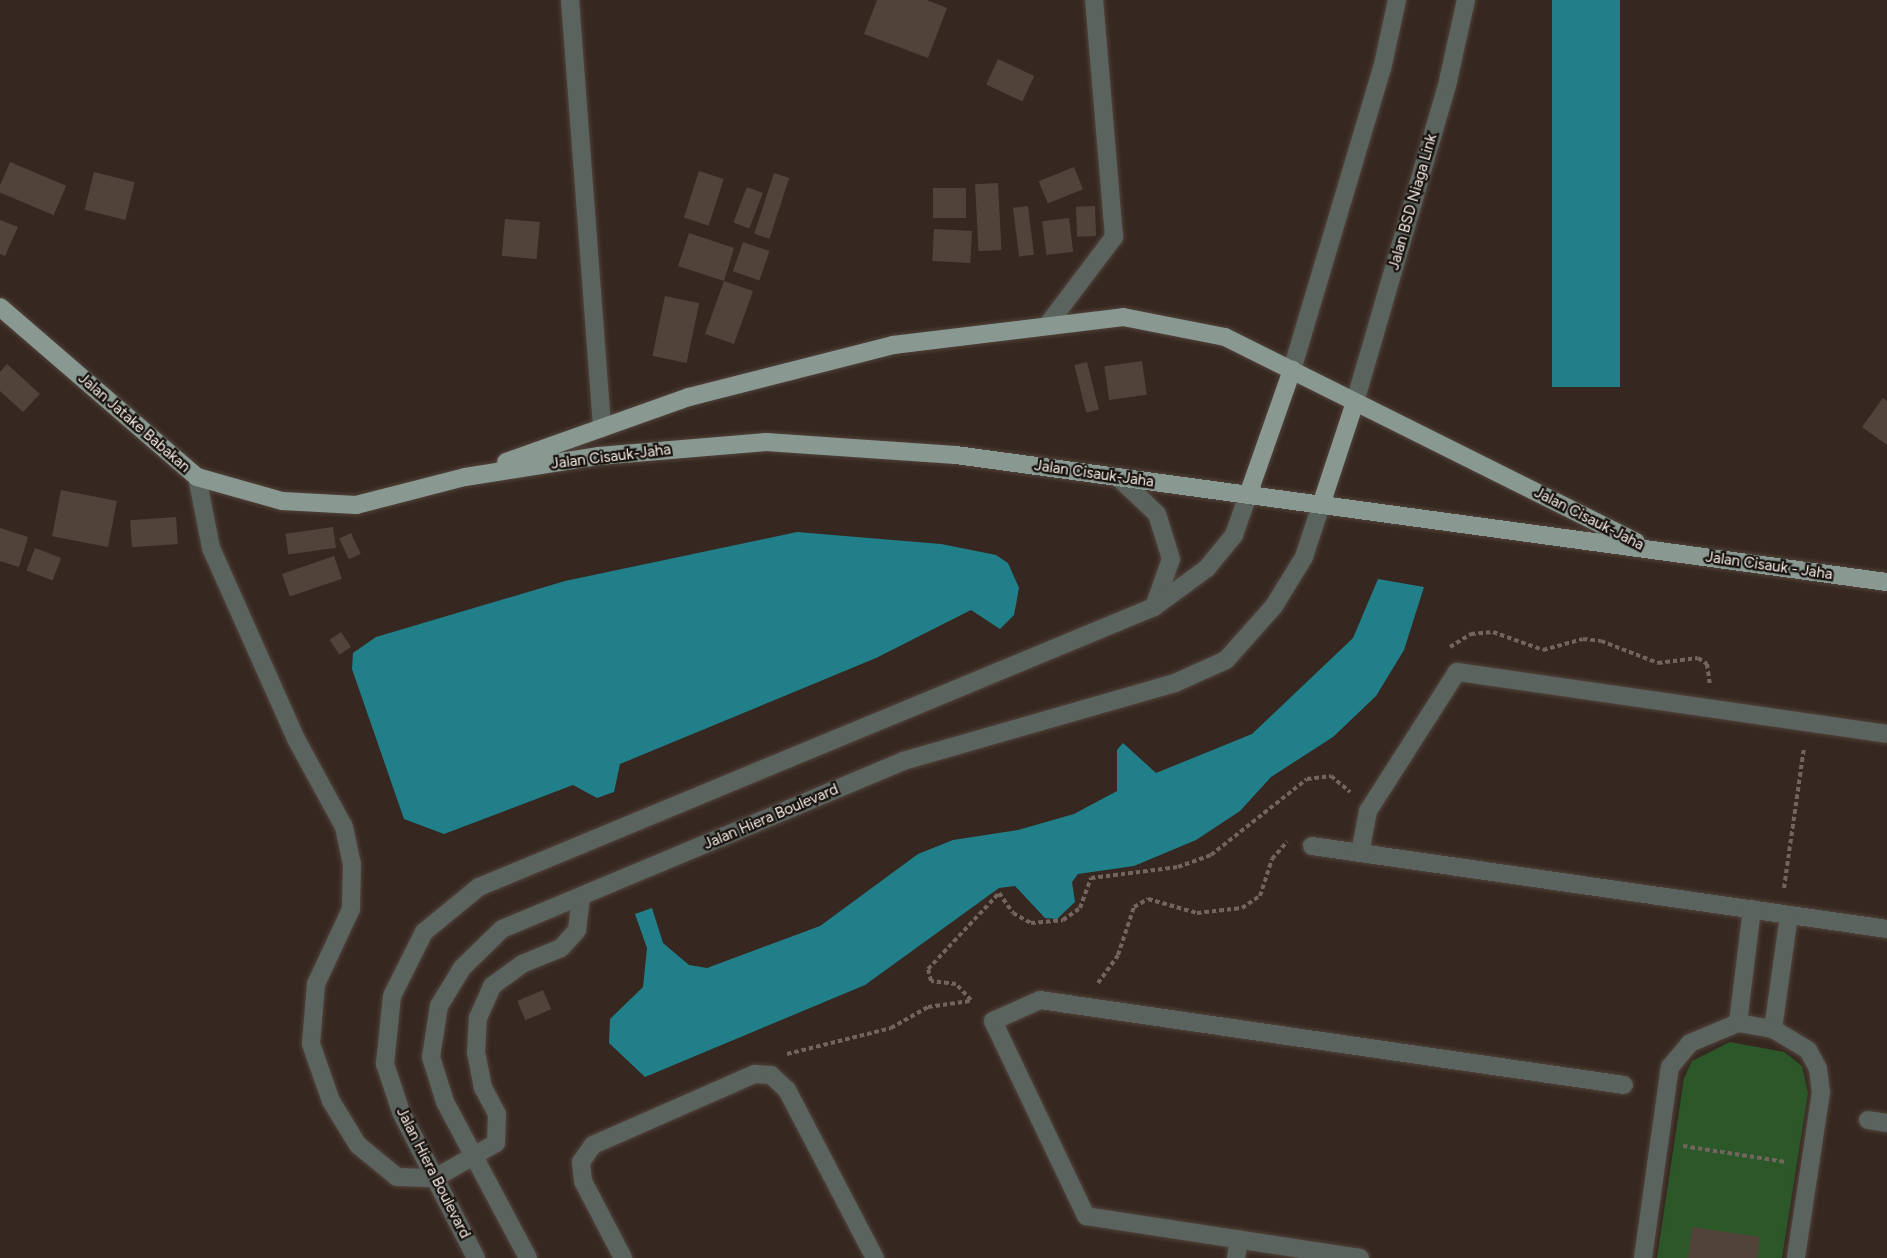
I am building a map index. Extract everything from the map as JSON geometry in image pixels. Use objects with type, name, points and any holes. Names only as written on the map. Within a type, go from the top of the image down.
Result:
[{"type":"main road","name":"Jalan Jatake Babakan","points":[[0,307],[197,477],[282,501],[356,505],[465,477]]},
{"type":"main road","name":"Jalan Cisauk-Jaha","points":[[465,477],[689,397],[893,345],[1049,323],[1123,317],[1225,337],[1650,550]]},
{"type":"main road","points":[[1248,495],[1292,370]]},
{"type":"main road","points":[[1321,505],[1354,402]]},
{"type":"main road","name":"Jalan Cisauk-Jaha","points":[[465,477],[598,456],[766,442],[956,456],[1650,550]]},
{"type":"main road","name":"Jalan Cisauk - Jaha","points":[[1650,550],[1887,582]]},
{"type":"street","points":[[570,0],[602,428]]},
{"type":"street","points":[[1049,323],[1114,237],[1094,0]]},
{"type":"street","points":[[1292,370],[1382,69],[1397,0]]},
{"type":"street","name":"Jalan BSD Niaga Link","points":[[1354,402],[1448,81],[1466,0]]},
{"type":"street","points":[[197,477],[211,548],[296,739],[344,827],[352,864],[351,909],[316,984],[311,1044],[327,1091],[358,1145],[397,1177],[435,1178],[496,1143],[497,1114],[483,1088],[476,1053],[478,1018],[492,986],[522,964],[561,948],[577,930],[581,896]]},
{"type":"street","points":[[1119,478],[1157,514],[1171,559],[1154,607]]},
{"type":"street","name":"Jalan Hiera Boulevard","points":[[476,1258],[401,1112],[385,1064],[392,996],[424,932],[479,887],[1154,607],[1206,568],[1234,535],[1248,495]]},
{"type":"street","name":"Jalan Hiera Boulevard","points":[[528,1258],[445,1102],[432,1057],[439,1006],[462,968],[502,929],[903,761],[1175,683],[1226,660],[1280,597],[1304,557],[1321,505]]},
{"type":"street","points":[[1360,853],[1368,811],[1457,672],[1887,734]]},
{"type":"street","points":[[1312,846],[1887,929]]},
{"type":"street","points":[[1738,1023],[1752,909]]},
{"type":"street","points":[[1773,1029],[1785,914]]},
{"type":"street","points":[[1360,1258],[1086,1216],[993,1021],[1040,1000],[1624,1085]]},
{"type":"street","points":[[1643,1258],[1670,1066],[1690,1043],[1738,1023],[1773,1029],[1808,1050],[1818,1069],[1821,1092],[1796,1258]]},
{"type":"street","points":[[623,1258],[582,1181],[581,1161],[593,1145],[755,1074],[771,1075],[787,1090],[875,1258]]},
{"type":"street","points":[[1868,1120],[1887,1123]]},
{"type":"street","points":[[1236,1258],[1239,1239]]},
{"type":"path","points":[[1457,672],[1448,654],[1452,641],[1471,634],[1493,632],[1543,650],[1582,639],[1601,641],[1658,663],[1698,658],[1707,664],[1706,708]]},
{"type":"path","points":[[1785,914],[1808,723]]},
{"type":"path","points":[[993,1021],[956,984],[931,981],[927,969],[999,893],[1013,912],[1031,923],[1063,920],[1080,908],[1092,878],[1178,867],[1211,855],[1318,776],[1340,782],[1368,811]]},
{"type":"path","points":[[1078,1005],[1118,956],[1134,907],[1148,899],[1197,913],[1242,908],[1268,883],[1279,849],[1293,838],[1312,846]]},
{"type":"path","points":[[771,1075],[774,1060],[804,1046],[891,1028],[928,1007],[971,1000]]},
{"type":"path","points":[[1659,1142],[1810,1166]]},
{"type":"green space","points":[[1730,1042],[1784,1052],[1802,1066],[1808,1093],[1782,1258],[1657,1258],[1684,1078],[1692,1061]]},
{"type":"water","points":[[1552,0],[1620,0],[1620,387],[1552,387]]},
{"type":"water","points":[[797,532],[941,544],[996,555],[1008,563],[1019,588],[1014,615],[1000,629],[971,610],[876,658],[620,764],[614,792],[597,798],[573,785],[444,834],[404,819],[352,669],[353,653],[376,637],[565,581]]},
{"type":"water","points":[[1378,579],[1424,587],[1404,650],[1376,696],[1333,737],[1271,777],[1240,811],[1196,840],[1134,866],[1078,874],[1072,882],[1075,902],[1057,919],[1045,918],[1015,886],[999,888],[865,985],[645,1077],[609,1043],[610,1019],[643,987],[647,948],[635,914],[652,908],[663,943],[689,965],[707,968],[820,926],[918,854],[953,840],[1018,830],[1074,814],[1117,791],[1117,750],[1123,743],[1156,773],[1252,734],[1353,638]]},
{"type":"building","points":[[877,0],[927,0],[947,8],[928,58],[864,34]]},
{"type":"building","points":[[998,59],[1034,76],[1022,101],[986,84]]},
{"type":"building","points":[[10,162],[66,186],[54,215],[0,193],[0,186]]},
{"type":"building","points":[[1074,167],[1083,189],[1048,203],[1039,181]]},
{"type":"building","points":[[699,171],[724,179],[709,226],[684,218]]},
{"type":"building","points":[[94,172],[135,182],[125,220],[85,210]]},
{"type":"building","points":[[774,173],[789,178],[769,239],[754,234]]},
{"type":"building","points":[[998,183],[1002,250],[979,251],[975,184]]},
{"type":"building","points":[[747,187],[763,193],[749,229],[733,222]]},
{"type":"building","points":[[933,188],[966,188],[966,218],[933,218]]},
{"type":"building","points":[[1028,206],[1034,255],[1019,256],[1013,208]]},
{"type":"building","points":[[1095,206],[1096,236],[1077,237],[1076,207]]},
{"type":"building","points":[[1069,218],[1073,252],[1046,255],[1042,221]]},
{"type":"building","points":[[505,219],[540,222],[537,259],[502,256]]},
{"type":"building","points":[[0,220],[18,227],[5,256],[0,254]]},
{"type":"building","points":[[934,229],[972,231],[970,263],[932,261]]},
{"type":"building","points":[[689,233],[734,248],[724,281],[678,266]]},
{"type":"building","points":[[743,242],[769,251],[759,280],[733,271]]},
{"type":"building","points":[[724,281],[753,291],[734,344],[705,334]]},
{"type":"building","points":[[665,296],[699,303],[687,363],[652,356]]},
{"type":"building","points":[[1142,361],[1147,395],[1109,400],[1104,366]]},
{"type":"building","points":[[1087,362],[1099,410],[1086,413],[1074,365]]},
{"type":"building","points":[[7,364],[40,394],[23,412],[0,391],[0,372]]},
{"type":"building","points":[[1883,398],[1887,401],[1887,445],[1862,427]]},
{"type":"building","points":[[61,490],[117,501],[108,547],[52,536]]},
{"type":"building","points":[[176,517],[178,544],[132,547],[130,520]]},
{"type":"building","points":[[333,527],[336,548],[288,554],[285,534]]},
{"type":"building","points":[[0,528],[28,537],[19,567],[0,561]]},
{"type":"building","points":[[351,533],[361,554],[349,559],[339,538]]},
{"type":"building","points":[[35,548],[61,558],[53,580],[26,570]]},
{"type":"building","points":[[334,556],[342,579],[290,597],[282,574]]},
{"type":"building","points":[[341,632],[351,647],[339,655],[329,640]]},
{"type":"building","points":[[543,990],[551,1009],[525,1020],[517,1001]]},
{"type":"building","points":[[1692,1227],[1760,1237],[1757,1258],[1688,1258]]}]
